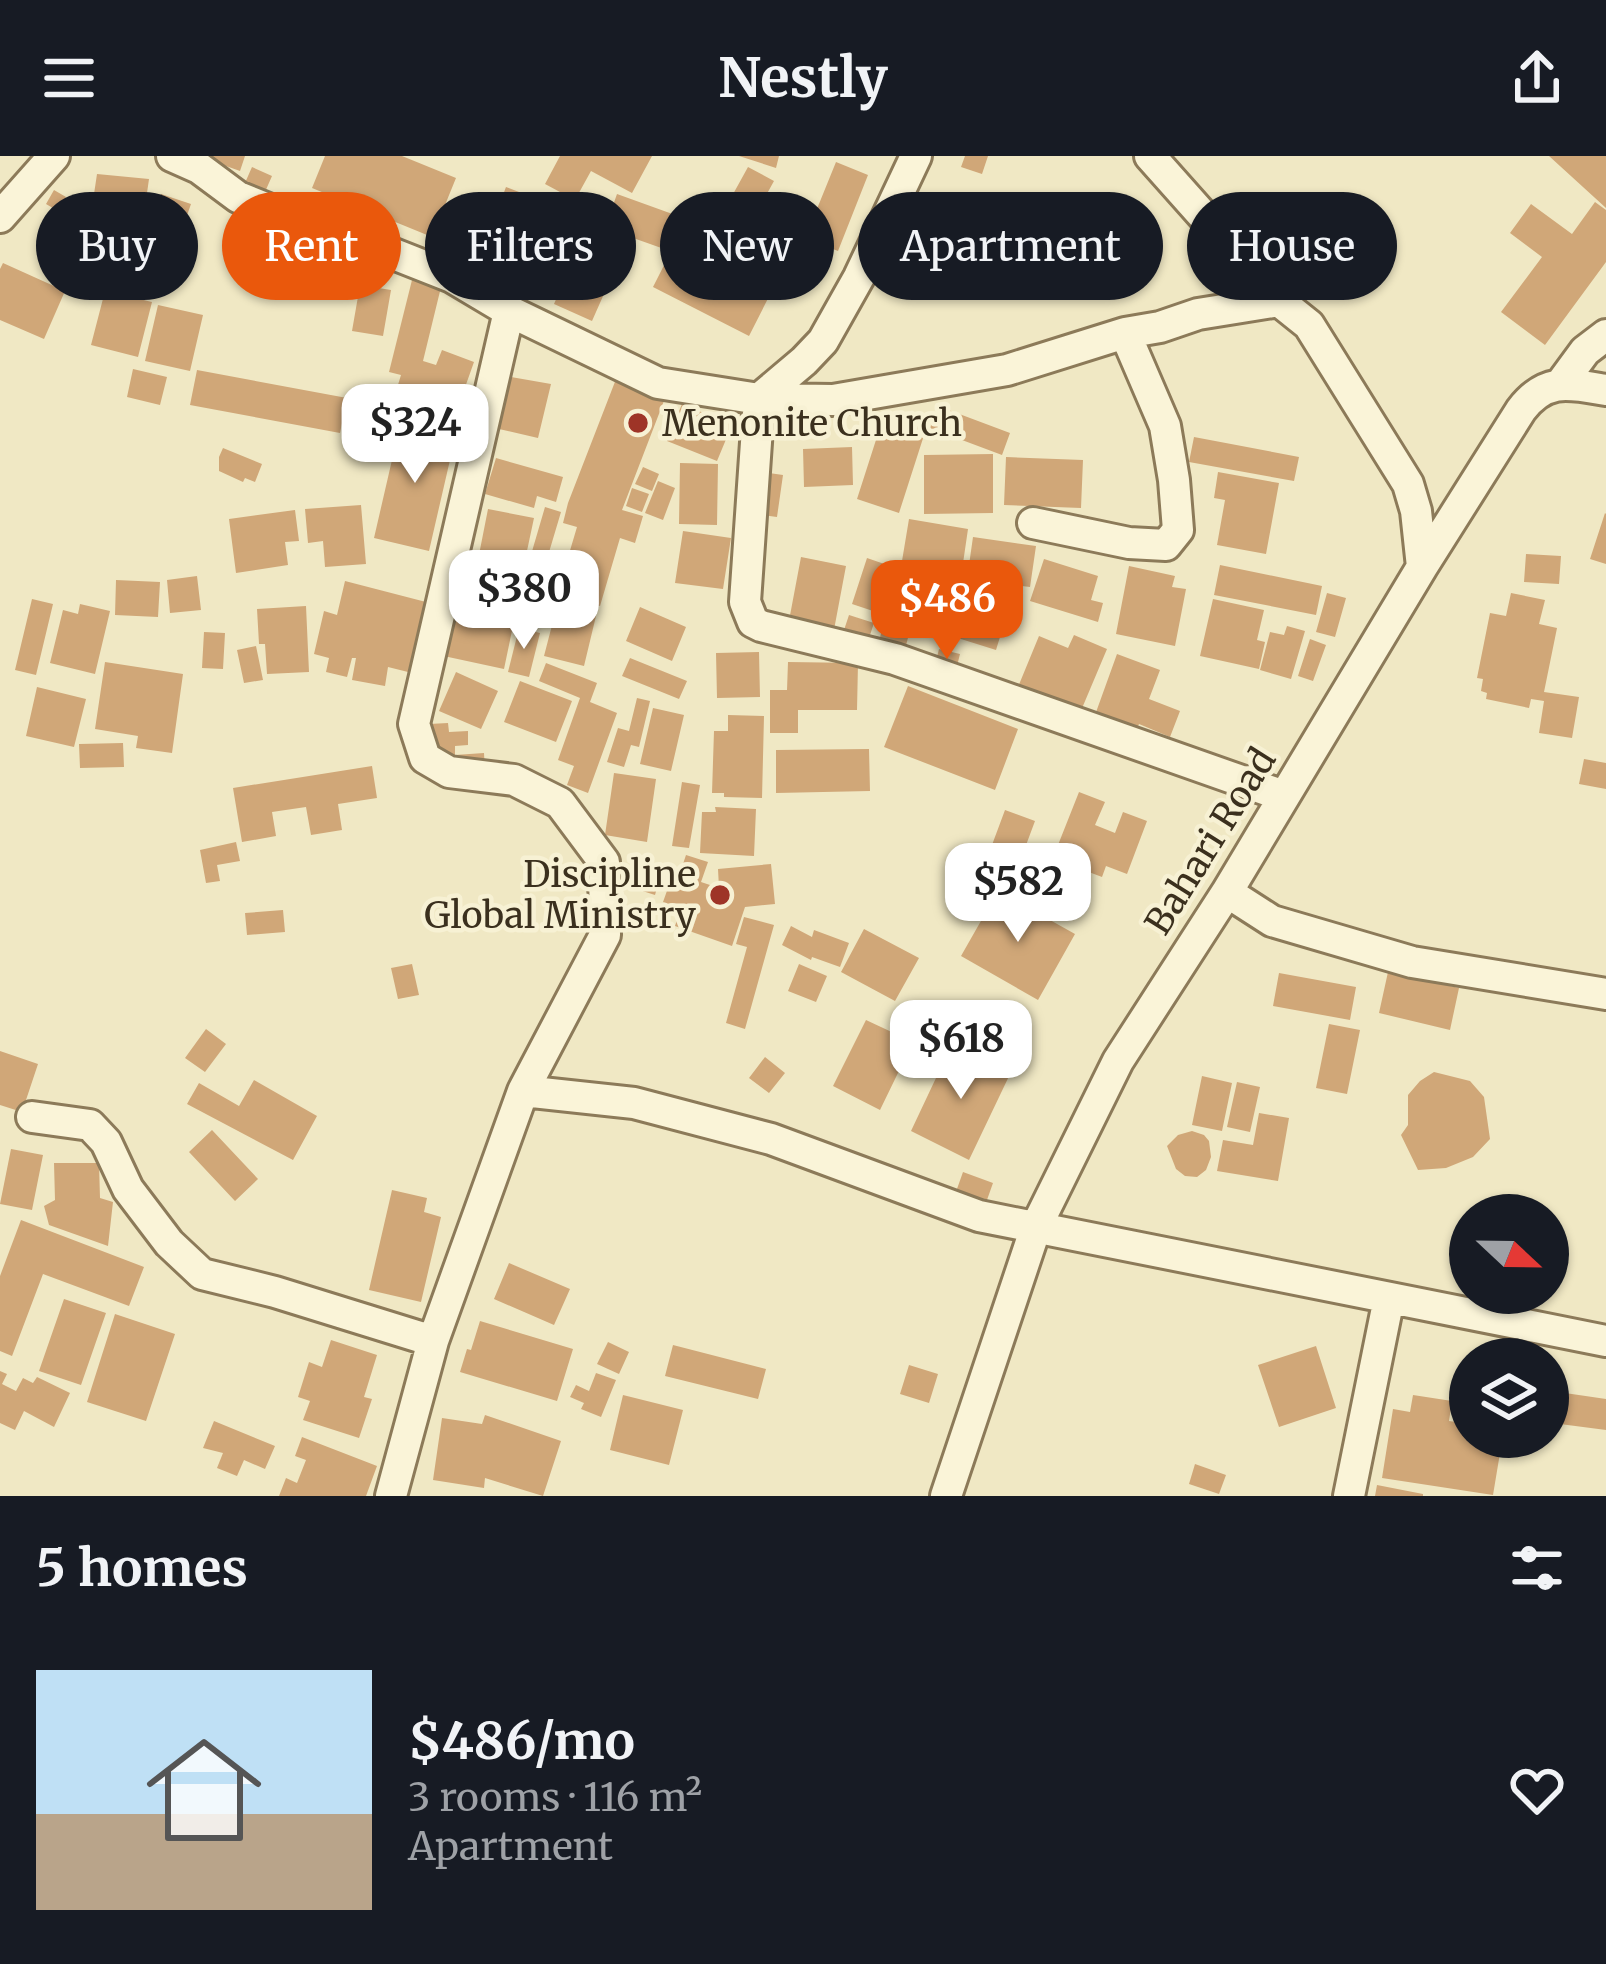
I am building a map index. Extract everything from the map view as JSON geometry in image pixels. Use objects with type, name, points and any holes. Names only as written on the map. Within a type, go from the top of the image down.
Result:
[{"type":"street","points":[[0,217],[55,156]]},
{"type":"street","points":[[172,156],[200,168],[238,196],[452,277],[509,311],[658,383],[759,399],[833,400],[1007,370],[1198,314],[1279,301]]},
{"type":"street","points":[[916,156],[823,341],[759,399],[745,602],[753,622],[895,658],[1284,796]]},
{"type":"street","points":[[1150,156],[1279,301],[1309,325],[1408,484],[1422,567]]},
{"type":"street","points":[[391,1496],[433,1341],[523,1091],[604,935],[604,862],[560,802],[514,780],[449,772],[425,758],[414,724],[509,311]]},
{"type":"street","points":[[1033,524],[1130,543],[1166,545],[1178,530],[1165,426],[1125,333]]},
{"type":"street","name":"Bahari Road","points":[[946,1496],[1036,1227],[1118,1061],[1227,892],[1521,410],[1544,388],[1560,385],[1585,351],[1606,335]]},
{"type":"street","points":[[1560,385],[1606,390]]},
{"type":"street","points":[[1227,892],[1272,921],[1412,962],[1606,994]]},
{"type":"street","points":[[523,1091],[634,1103],[771,1139],[979,1216],[1606,1341]]},
{"type":"street","points":[[32,1117],[89,1125],[106,1142],[128,1189],[169,1243],[202,1274],[433,1341]]},
{"type":"street","points":[[1349,1496],[1389,1298]]},
{"type":"building","points":[[198,156],[245,156],[240,171]]},
{"type":"building","points":[[325,156],[402,156],[456,178],[450,192],[425,192],[425,234],[401,224],[401,192],[312,188]]},
{"type":"building","points":[[560,156],[652,156],[633,192],[591,171],[579,192],[560,192],[545,184]]},
{"type":"building","points":[[739,156],[779,156],[776,168]]},
{"type":"building","points":[[965,156],[988,156],[982,174],[961,167]]},
{"type":"building","points":[[1549,156],[1606,156],[1606,208]]},
{"type":"building","points":[[836,162],[868,175],[838,251],[834,249],[834,192],[824,192]]},
{"type":"building","points":[[252,167],[272,176],[265,192],[241,192]]},
{"type":"building","points":[[748,167],[774,181],[768,192],[734,192]]},
{"type":"building","points":[[97,174],[149,179],[147,192],[94,192]]},
{"type":"building","points":[[636,201],[660,210],[660,248],[636,239]]},
{"type":"building","points":[[1595,202],[1606,210],[1606,262],[1545,345],[1501,312],[1542,257],[1510,233],[1531,204],[1572,234]]},
{"type":"building","points":[[3,263],[36,278],[36,300],[61,300],[44,339],[0,320]]},
{"type":"building","points":[[413,276],[425,279],[425,300],[438,300],[423,361],[436,365],[442,350],[474,362],[452,424],[419,412],[423,397],[397,388],[401,375],[389,372]]},
{"type":"building","points":[[103,300],[152,302],[138,357],[91,345]]},
{"type":"building","points":[[357,300],[389,300],[383,336],[352,331]]},
{"type":"building","points":[[556,300],[601,300],[592,321],[554,304]]},
{"type":"building","points":[[678,300],[767,300],[749,336]]},
{"type":"building","points":[[158,305],[203,315],[190,371],[145,361]]},
{"type":"building","points":[[133,369],[167,377],[160,405],[127,397]]},
{"type":"building","points":[[197,370],[347,398],[340,433],[190,405]]},
{"type":"building","points":[[618,374],[667,393],[622,510],[643,516],[635,543],[620,538],[600,606],[521,589],[545,507],[561,512],[547,559],[566,564],[577,527],[563,523],[568,503]]},
{"type":"building","points":[[511,377],[551,384],[538,438],[499,429]]},
{"type":"building","points":[[682,404],[732,425],[717,461],[667,441]]},
{"type":"building","points":[[938,406],[1010,433],[1002,455],[930,428]]},
{"type":"building","points":[[884,415],[926,429],[899,513],[857,499]]},
{"type":"building","points":[[401,421],[456,434],[429,551],[374,538]]},
{"type":"building","points":[[1194,437],[1299,457],[1294,481],[1189,462]]},
{"type":"building","points":[[852,447],[853,485],[804,487],[803,449]]},
{"type":"building","points":[[223,448],[262,464],[255,482],[219,471]]},
{"type":"building","points":[[993,454],[993,513],[924,514],[924,455]]},
{"type":"building","points":[[1006,457],[1083,460],[1081,508],[1004,505]]},
{"type":"building","points":[[496,458],[563,477],[556,502],[537,496],[534,508],[485,494]]},
{"type":"building","points":[[680,463],[718,464],[717,525],[679,524]]},
{"type":"building","points":[[643,467],[659,474],[652,491],[635,484]]},
{"type":"building","points":[[762,472],[783,475],[777,517],[755,514]]},
{"type":"building","points":[[1218,472],[1279,483],[1266,554],[1217,545],[1225,500],[1214,498]]},
{"type":"building","points":[[658,481],[675,488],[663,520],[645,513]]},
{"type":"building","points":[[632,488],[649,494],[642,512],[626,506]]},
{"type":"building","points":[[361,505],[366,564],[325,567],[323,541],[308,543],[305,509]]},
{"type":"building","points":[[488,509],[534,518],[521,579],[476,570]]},
{"type":"building","points":[[295,510],[299,541],[285,542],[288,565],[236,573],[229,519]]},
{"type":"building","points":[[1606,514],[1606,564],[1590,559]]},
{"type":"building","points":[[909,519],[968,529],[962,570],[902,561]]},
{"type":"building","points":[[683,531],[731,538],[723,589],[675,583]]},
{"type":"building","points":[[973,537],[1036,546],[1030,587],[967,579]]},
{"type":"building","points":[[1526,554],[1561,556],[1559,584],[1524,582]]},
{"type":"building","points":[[801,557],[846,566],[833,635],[788,626]]},
{"type":"building","points":[[867,558],[893,567],[879,613],[852,604]]},
{"type":"building","points":[[1044,559],[1098,576],[1091,600],[1103,603],[1098,622],[1030,601]]},
{"type":"building","points":[[1220,565],[1322,586],[1316,615],[1214,595]]},
{"type":"building","points":[[1129,566],[1175,576],[1172,587],[1186,589],[1175,646],[1116,634]]},
{"type":"building","points":[[898,570],[924,577],[904,653],[878,645]]},
{"type":"building","points":[[197,576],[201,610],[170,613],[167,580]]},
{"type":"building","points":[[116,580],[160,582],[158,617],[115,615]]},
{"type":"building","points":[[345,581],[426,602],[408,672],[388,667],[385,686],[352,680],[356,658],[352,658],[347,677],[326,672],[329,658],[314,654],[324,611],[337,615]]},
{"type":"building","points":[[944,581],[1011,601],[996,650],[929,629]]},
{"type":"building","points":[[1327,593],[1346,598],[1335,637],[1316,632]]},
{"type":"building","points":[[1511,593],[1545,600],[1539,624],[1557,628],[1544,692],[1579,697],[1572,738],[1539,733],[1544,701],[1531,699],[1529,708],[1486,699],[1487,693],[1481,691],[1483,679],[1477,678],[1490,613],[1506,616]]},
{"type":"building","points":[[32,599],[53,604],[36,675],[15,670]]},
{"type":"building","points":[[1213,599],[1264,610],[1257,640],[1265,642],[1259,669],[1200,656]]},
{"type":"building","points":[[80,604],[110,611],[95,674],[50,663],[63,610],[78,614]]},
{"type":"building","points":[[306,606],[309,672],[267,674],[257,609]]},
{"type":"building","points":[[557,606],[596,616],[584,666],[544,656]]},
{"type":"building","points":[[450,607],[514,621],[504,669],[439,655]]},
{"type":"building","points":[[640,607],[686,627],[672,661],[626,641]]},
{"type":"building","points":[[849,615],[874,623],[866,647],[841,639]]},
{"type":"building","points":[[1287,626],[1305,631],[1291,679],[1260,670],[1270,632],[1284,635]]},
{"type":"building","points":[[519,628],[540,633],[529,677],[508,672]]},
{"type":"building","points":[[204,632],[225,633],[223,669],[202,668]]},
{"type":"building","points":[[1074,635],[1107,649],[1080,713],[1018,687],[1039,636],[1068,648]]},
{"type":"building","points":[[1310,639],[1326,645],[1313,681],[1298,676]]},
{"type":"building","points":[[256,646],[263,680],[244,683],[237,650]]},
{"type":"building","points":[[939,649],[960,654],[955,674],[934,669]]},
{"type":"building","points":[[759,652],[760,697],[717,698],[716,653]]},
{"type":"building","points":[[1117,654],[1160,670],[1149,699],[1180,711],[1170,737],[1139,724],[1136,731],[1095,715]]},
{"type":"building","points":[[630,658],[687,681],[679,699],[622,676]]},
{"type":"building","points":[[105,662],[183,674],[172,753],[136,748],[138,736],[95,729]]},
{"type":"building","points":[[788,662],[858,663],[857,710],[798,710],[798,733],[770,733],[770,690],[787,690]]},
{"type":"building","points":[[546,663],[597,683],[590,702],[617,713],[588,793],[567,785],[574,766],[558,760],[580,698],[539,681]]},
{"type":"building","points":[[456,672],[498,691],[481,729],[439,711]]},
{"type":"building","points":[[520,681],[572,701],[556,742],[504,722]]},
{"type":"building","points":[[908,686],[1018,729],[995,790],[884,747]]},
{"type":"building","points":[[37,687],[86,699],[74,747],[26,736]]},
{"type":"building","points":[[637,698],[650,701],[639,747],[631,745],[624,767],[607,762],[618,728],[629,731]]},
{"type":"building","points":[[653,708],[684,715],[671,771],[640,764]]},
{"type":"building","points":[[728,715],[764,716],[762,798],[712,793],[714,731],[728,731]]},
{"type":"building","points":[[448,723],[449,732],[468,731],[468,745],[455,746],[455,755],[484,753],[485,772],[450,770],[449,754],[429,755],[429,724]]},
{"type":"building","points":[[123,743],[124,767],[80,768],[79,744]]},
{"type":"building","points":[[869,749],[870,791],[776,793],[776,750]]},
{"type":"building","points":[[1584,759],[1606,763],[1606,789],[1579,784]]},
{"type":"building","points":[[372,766],[377,798],[338,804],[342,830],[311,835],[306,807],[272,812],[276,836],[242,842],[233,788]]},
{"type":"building","points":[[614,773],[656,779],[647,842],[605,835]]},
{"type":"building","points":[[682,782],[700,785],[689,848],[672,846]]},
{"type":"building","points":[[1079,792],[1105,802],[1095,825],[1115,833],[1123,812],[1147,821],[1127,874],[1106,866],[1102,877],[1073,866],[1078,853],[1058,845]]},
{"type":"building","points":[[715,807],[756,809],[754,856],[700,853],[702,812],[716,812]]},
{"type":"building","points":[[1005,810],[1035,821],[1019,864],[989,853]]},
{"type":"building","points":[[236,842],[240,861],[217,865],[220,881],[206,883],[200,850]]},
{"type":"building","name":"Discipline Global Ministry","points":[[686,855],[708,862],[701,882],[719,888],[718,869],[771,864],[775,904],[745,907],[732,946],[675,926],[681,908],[663,902]]},
{"type":"building","points":[[633,868],[660,877],[655,895],[627,886]]},
{"type":"building","points":[[998,891],[1075,934],[1038,1000],[961,956]]},
{"type":"building","points":[[283,910],[285,932],[247,935],[245,913]]},
{"type":"building","points":[[744,917],[774,925],[745,1029],[726,1023],[747,947],[736,944]]},
{"type":"building","points":[[791,926],[812,937],[814,930],[849,943],[840,967],[811,960],[782,945]]},
{"type":"building","points":[[864,929],[919,958],[895,1001],[841,972]]},
{"type":"building","points":[[412,964],[419,995],[398,999],[391,968]]},
{"type":"building","points":[[799,964],[827,976],[816,1002],[788,991]]},
{"type":"building","points":[[1388,972],[1459,988],[1450,1030],[1379,1013]]},
{"type":"building","points":[[1279,973],[1356,987],[1350,1020],[1273,1006]]},
{"type":"building","points":[[956,1000],[1022,1036],[1006,1065],[940,1029]]},
{"type":"building","points":[[866,1020],[913,1042],[880,1110],[833,1086]]},
{"type":"building","points":[[1329,1024],[1360,1030],[1347,1094],[1316,1088]]},
{"type":"building","points":[[206,1029],[226,1044],[205,1072],[185,1058]]},
{"type":"building","points":[[952,1044],[1011,1072],[969,1160],[911,1131]]},
{"type":"building","points":[[0,1051],[38,1064],[22,1112],[0,1105]]},
{"type":"building","points":[[765,1057],[785,1073],[769,1093],[749,1078]]},
{"type":"building","points":[[1434,1072],[1470,1081],[1484,1097],[1490,1139],[1473,1157],[1446,1168],[1418,1170],[1401,1135],[1408,1125],[1408,1095]]},
{"type":"building","points":[[1202,1076],[1232,1083],[1222,1131],[1192,1125]]},
{"type":"building","points":[[254,1080],[317,1116],[293,1160],[187,1104],[199,1083],[239,1106]]},
{"type":"building","points":[[1237,1082],[1260,1087],[1250,1132],[1227,1127]]},
{"type":"building","points":[[1259,1113],[1289,1118],[1278,1181],[1217,1171],[1223,1140],[1253,1145]]},
{"type":"building","points":[[212,1130],[258,1179],[235,1201],[189,1152]]},
{"type":"building","points":[[1192,1131],[1209,1141],[1211,1157],[1197,1177],[1176,1169],[1167,1146],[1178,1135]]},
{"type":"building","points":[[11,1149],[43,1155],[32,1210],[0,1204]]},
{"type":"building","points":[[54,1163],[99,1163],[100,1198],[113,1202],[108,1246],[49,1225],[44,1206],[55,1200]]},
{"type":"building","points":[[963,1172],[993,1183],[982,1214],[952,1203]]},
{"type":"building","points":[[392,1190],[427,1198],[424,1212],[441,1217],[421,1302],[369,1290]]},
{"type":"building","points":[[21,1220],[144,1267],[129,1306],[43,1274],[12,1356],[0,1351],[0,1276]]},
{"type":"building","points":[[509,1263],[570,1289],[554,1325],[494,1299]]},
{"type":"building","points":[[64,1299],[106,1313],[81,1385],[39,1371]]},
{"type":"building","points":[[115,1314],[175,1334],[146,1421],[87,1402]]},
{"type":"building","points":[[480,1321],[573,1349],[557,1401],[460,1372]]},
{"type":"building","points":[[331,1340],[377,1355],[364,1397],[372,1399],[359,1438],[303,1420],[310,1401],[298,1397],[309,1362],[322,1367]]},
{"type":"building","points":[[608,1342],[629,1352],[619,1374],[597,1364]]},
{"type":"building","points":[[673,1345],[766,1369],[758,1399],[665,1376]]},
{"type":"building","points":[[1316,1346],[1336,1408],[1279,1427],[1258,1365]]},
{"type":"building","points":[[909,1365],[938,1374],[929,1403],[900,1394]]},
{"type":"building","points":[[0,1371],[7,1374],[2,1384],[16,1391],[23,1378],[33,1383],[37,1377],[70,1393],[54,1427],[24,1411],[15,1430],[0,1423]]},
{"type":"building","points":[[596,1373],[616,1380],[601,1417],[581,1409],[584,1403],[570,1397],[576,1385],[589,1391]]},
{"type":"building","points":[[1569,1394],[1606,1399],[1606,1430],[1569,1425]]},
{"type":"building","points":[[623,1395],[683,1410],[669,1465],[610,1450]]},
{"type":"building","points":[[1413,1395],[1449,1401],[1449,1458],[1499,1458],[1493,1495],[1382,1478],[1393,1409],[1410,1412]]},
{"type":"building","points":[[485,1415],[561,1441],[543,1496],[485,1478],[484,1488],[433,1480],[442,1418],[482,1424]]},
{"type":"building","points":[[214,1421],[275,1446],[265,1469],[244,1460],[237,1476],[217,1468],[223,1453],[203,1448]]},
{"type":"building","points":[[302,1437],[377,1466],[366,1496],[279,1496],[286,1478],[297,1483],[306,1460],[295,1456]]},
{"type":"building","points":[[1195,1464],[1226,1475],[1219,1494],[1189,1484]]},
{"type":"building","points":[[1377,1485],[1423,1494],[1423,1496],[1375,1496]]},
{"type":"place","name":"Menonite Church","points":[[638,423]]},
{"type":"place","name":"Discipline Global Ministry","points":[[720,895]]}]
